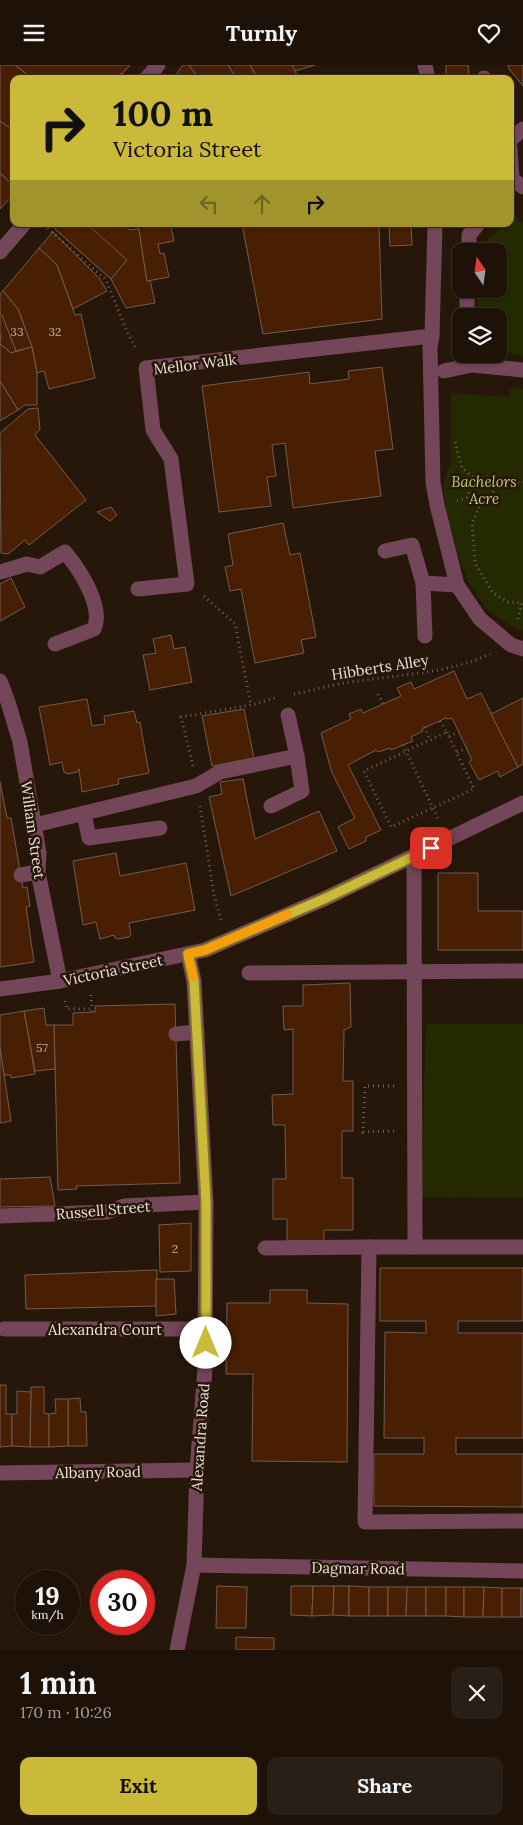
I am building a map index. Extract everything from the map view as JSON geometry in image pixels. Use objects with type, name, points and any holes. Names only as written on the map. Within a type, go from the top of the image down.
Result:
[{"type":"street","points":[[149,75],[158,65]]},
{"type":"street","points":[[0,252],[21,227]]},
{"type":"street","points":[[435,227],[432,336],[430,347],[433,482],[437,505],[457,585],[480,619],[517,647]]},
{"type":"street","points":[[469,243],[469,235],[476,227]]},
{"type":"street","name":"Mellor Walk","points":[[187,583],[171,459],[153,430],[146,368],[432,336]]},
{"type":"street","points":[[432,381],[452,363]]},
{"type":"street","points":[[444,371],[472,365],[523,370]]},
{"type":"street","points":[[385,551],[412,545],[423,583],[424,636]]},
{"type":"street","points":[[0,573],[27,564],[40,567],[65,552],[74,563],[93,599],[98,621],[94,629],[54,644]]},
{"type":"street","points":[[138,589],[187,583]]},
{"type":"street","points":[[423,583],[457,585]]},
{"type":"street","name":"William Street","points":[[0,681],[20,742],[39,853],[38,873],[60,981]]},
{"type":"street","points":[[271,806],[302,791],[288,715]]},
{"type":"street","points":[[35,825],[196,786],[220,772],[297,756]]},
{"type":"street","name":"Victoria Street","points":[[0,989],[60,981],[205,950],[324,899],[523,803]]},
{"type":"street","points":[[84,813],[89,838],[160,828]]},
{"type":"street","points":[[414,856],[415,1247]]},
{"type":"street","points":[[20,875],[38,873]]},
{"type":"street","name":"Alexandra Road","points":[[177,1650],[194,1565],[197,1470],[205,1369],[206,1329],[206,1202],[194,981],[188,954]]},
{"type":"street","points":[[249,973],[523,971]]},
{"type":"street","points":[[176,1034],[197,1033]]},
{"type":"street","name":"Russell Street","points":[[0,1216],[107,1212],[124,1206],[206,1202]]},
{"type":"street","points":[[369,1247],[365,1522],[523,1521]]},
{"type":"street","points":[[266,1248],[523,1247]]},
{"type":"street","name":"Alexandra Court","points":[[4,1329],[206,1329]]},
{"type":"street","name":"Albany Road","points":[[0,1473],[197,1470]]},
{"type":"street","name":"Dagmar Road","points":[[194,1565],[523,1571]]},
{"type":"path","points":[[45,227],[106,280],[127,332],[146,368]]},
{"type":"path","points":[[456,450],[462,469],[476,480],[488,481],[493,487]]},
{"type":"path","points":[[476,480],[470,489],[471,496],[475,501],[482,502],[491,498],[493,487]]},
{"type":"path","points":[[493,487],[523,482]]},
{"type":"path","points":[[466,498],[471,496]]},
{"type":"path","points":[[482,502],[472,523],[475,563],[493,593],[508,602],[523,604],[517,647]]},
{"type":"path","points":[[187,583],[216,605],[235,624],[251,705],[284,697]]},
{"type":"path","name":"Hibberts Alley","points":[[293,695],[339,684],[418,673],[476,661],[517,647]]},
{"type":"path","points":[[378,694],[383,704]]},
{"type":"path","points":[[440,721],[448,734],[474,789],[391,827],[364,771],[430,740],[448,734],[459,732]]},
{"type":"path","points":[[424,727],[430,740]]},
{"type":"path","points":[[403,745],[448,839]]},
{"type":"path","points":[[457,753],[467,748]]},
{"type":"path","points":[[60,981],[67,1009],[92,1009]]},
{"type":"path","points":[[415,1086],[365,1086],[363,1132],[415,1131]]},
{"type":"green space","points":[[514,215],[523,224],[523,356],[507,353],[507,308],[476,308],[478,298],[508,297],[508,243],[485,243],[502,227],[514,227]]},
{"type":"green space","name":"Bachelors Acre","points":[[511,388],[523,389],[523,631],[504,622],[485,608],[468,581],[446,513],[443,483],[451,462],[451,393],[509,397]]},
{"type":"green space","points":[[426,1024],[523,1024],[523,1198],[421,1197]]},
{"type":"building","points":[[0,65],[130,65],[119,75],[10,75],[10,182],[0,173]]},
{"type":"building","points":[[0,65],[15,65],[28,75],[10,75],[10,128],[0,121]]},
{"type":"building","points":[[15,65],[130,65],[119,75],[28,75]]},
{"type":"building","points":[[183,65],[189,65],[196,75],[176,75]]},
{"type":"building","points":[[189,65],[228,65],[234,75],[196,75]]},
{"type":"building","points":[[228,65],[250,65],[256,75],[234,75]]},
{"type":"building","points":[[250,65],[292,65],[297,75],[256,75]]},
{"type":"building","points":[[292,65],[315,65],[295,71]]},
{"type":"building","points":[[446,65],[468,65],[469,75],[446,75]]},
{"type":"building","points":[[508,65],[523,65],[523,86],[514,75]]},
{"type":"building","points":[[0,121],[10,128],[10,182],[0,173]]},
{"type":"building","points":[[0,173],[10,182],[10,198],[0,209]]},
{"type":"building","points":[[57,227],[128,227],[129,230],[139,229],[147,281],[150,280],[155,303],[126,308],[111,279],[55,229]]},
{"type":"building","points":[[57,227],[90,227],[127,260],[111,279],[55,229]]},
{"type":"building","points":[[138,227],[171,227],[174,241],[158,244],[160,254],[164,253],[169,277],[147,281]]},
{"type":"building","points":[[243,227],[379,227],[382,319],[263,334]]},
{"type":"building","points":[[389,227],[411,227],[412,245],[390,246]]},
{"type":"building","points":[[53,232],[100,279],[107,291],[73,309],[57,265],[39,248]]},
{"type":"building","points":[[39,248],[57,265],[75,315],[81,314],[95,378],[49,389],[44,371],[37,373],[32,347],[18,309],[3,291]]},
{"type":"building","points":[[3,291],[18,309],[32,347],[16,351],[0,313],[0,294]]},
{"type":"building","points":[[0,313],[16,351],[11,353],[0,344]]},
{"type":"building","points":[[0,344],[11,353],[32,347],[37,373],[37,405],[25,405],[18,410],[0,381]]},
{"type":"building","points":[[382,367],[393,449],[375,451],[381,496],[293,508],[285,443],[272,445],[276,476],[267,477],[271,506],[219,512],[202,386],[309,372],[310,384],[349,379],[348,371]]},
{"type":"building","points":[[0,381],[18,410],[0,421]]},
{"type":"building","points":[[38,408],[40,429],[35,435],[86,500],[29,545],[25,540],[8,554],[1,553],[0,433],[28,409]]},
{"type":"building","points":[[111,507],[117,515],[110,521],[97,512]]},
{"type":"building","points":[[283,523],[290,555],[300,553],[316,637],[301,640],[304,653],[255,663],[241,589],[230,591],[225,567],[233,565],[228,534]]},
{"type":"building","points":[[11,578],[25,607],[0,621],[0,584]]},
{"type":"building","points":[[171,635],[174,649],[185,647],[192,682],[150,690],[143,655],[156,653],[153,639]]},
{"type":"building","points":[[454,671],[467,699],[481,693],[518,767],[500,777],[498,771],[479,780],[469,762],[472,760],[452,718],[446,718],[422,729],[423,731],[411,737],[413,741],[391,750],[390,748],[378,752],[376,750],[348,765],[381,830],[366,837],[366,841],[349,849],[338,827],[355,818],[332,773],[321,733],[351,719],[349,714],[361,709],[363,713],[401,696],[397,688],[411,682],[414,689]]},
{"type":"building","points":[[523,698],[523,764],[518,767],[491,714]]},
{"type":"building","points":[[87,699],[92,726],[105,724],[104,716],[134,711],[137,723],[140,722],[149,773],[118,779],[119,784],[82,792],[79,769],[77,772],[67,774],[64,772],[62,762],[50,765],[39,707]]},
{"type":"building","points":[[244,709],[254,758],[212,766],[202,716]]},
{"type":"building","points":[[243,779],[255,839],[319,811],[337,851],[231,896],[209,797],[222,794],[220,782]]},
{"type":"building","points":[[0,782],[7,818],[11,818],[23,888],[27,887],[30,906],[26,907],[34,962],[0,967]]},
{"type":"building","points":[[116,853],[120,876],[186,863],[195,910],[129,923],[131,935],[129,937],[117,939],[114,935],[100,939],[96,922],[83,925],[73,861]]},
{"type":"building","points":[[438,873],[478,873],[478,911],[523,911],[523,950],[438,950]]},
{"type":"building","points":[[350,983],[351,1027],[344,1030],[343,1081],[353,1081],[353,1131],[342,1131],[342,1178],[353,1178],[353,1230],[324,1230],[324,1241],[287,1241],[287,1219],[273,1219],[273,1179],[286,1179],[285,1125],[273,1125],[272,1095],[293,1094],[293,1029],[284,1030],[283,1006],[303,1006],[303,985]]},
{"type":"building","points":[[175,1004],[180,1183],[76,1186],[77,1189],[58,1190],[54,1025],[73,1025],[73,1013],[95,1012],[95,1006]]},
{"type":"building","points":[[44,1008],[46,1025],[54,1025],[55,1069],[35,1071],[24,1011]]},
{"type":"building","points":[[24,1011],[35,1074],[11,1078],[11,1075],[4,1075],[0,1048],[0,1015]]},
{"type":"building","points":[[0,1048],[11,1121],[0,1123]]},
{"type":"building","points":[[50,1177],[55,1206],[0,1207],[0,1179]]},
{"type":"building","points":[[191,1223],[191,1271],[160,1272],[159,1225]]},
{"type":"building","points":[[380,1268],[523,1268],[523,1321],[458,1321],[458,1333],[523,1333],[523,1438],[456,1438],[456,1454],[523,1454],[523,1507],[374,1506],[374,1454],[424,1454],[424,1438],[384,1438],[385,1332],[426,1333],[426,1321],[380,1321]]},
{"type":"building","points":[[157,1270],[156,1306],[26,1309],[25,1275]]},
{"type":"building","points":[[156,1279],[174,1279],[176,1314],[156,1316]]},
{"type":"building","points":[[270,1290],[307,1290],[307,1303],[348,1304],[347,1462],[252,1461],[253,1374],[226,1374],[227,1303],[270,1303]]},
{"type":"building","points":[[0,1385],[6,1385],[6,1414],[12,1414],[12,1446],[0,1447]]},
{"type":"building","points":[[31,1387],[44,1387],[44,1413],[49,1414],[49,1447],[30,1447]]},
{"type":"building","points":[[17,1391],[31,1392],[30,1447],[12,1446],[12,1414],[17,1414]]},
{"type":"building","points":[[80,1398],[81,1412],[86,1412],[87,1446],[68,1446],[68,1399]]},
{"type":"building","points":[[55,1399],[68,1399],[68,1446],[49,1447],[49,1414],[56,1413]]},
{"type":"building","points":[[217,1586],[247,1587],[246,1628],[216,1628]]},
{"type":"building","points":[[291,1586],[313,1586],[312,1616],[291,1615]]},
{"type":"building","points":[[313,1586],[334,1586],[333,1615],[312,1616]]},
{"type":"building","points":[[334,1586],[349,1586],[349,1616],[333,1615]]},
{"type":"building","points":[[349,1586],[369,1587],[369,1616],[349,1616]]},
{"type":"building","points":[[369,1587],[388,1587],[388,1616],[369,1616]]},
{"type":"building","points":[[388,1587],[407,1587],[406,1616],[388,1616]]},
{"type":"building","points":[[407,1587],[426,1587],[426,1616],[406,1616]]},
{"type":"building","points":[[426,1587],[446,1587],[446,1616],[426,1616]]},
{"type":"building","points":[[446,1587],[464,1587],[464,1617],[446,1616]]},
{"type":"building","points":[[464,1587],[484,1587],[483,1617],[464,1617]]},
{"type":"building","points":[[484,1587],[502,1588],[502,1617],[483,1617]]},
{"type":"building","points":[[502,1588],[521,1588],[521,1617],[502,1617]]},
{"type":"building","points":[[521,1588],[523,1588],[523,1617],[521,1617]]},
{"type":"building","points":[[236,1637],[274,1638],[274,1650],[236,1650]]},
{"type":"slow traffic","points":[[193,976],[188,954],[205,950],[288,914]]},
{"type":"route","points":[[206,1343],[206,1202],[194,981],[188,954],[205,950],[324,899],[431,848]]}]
